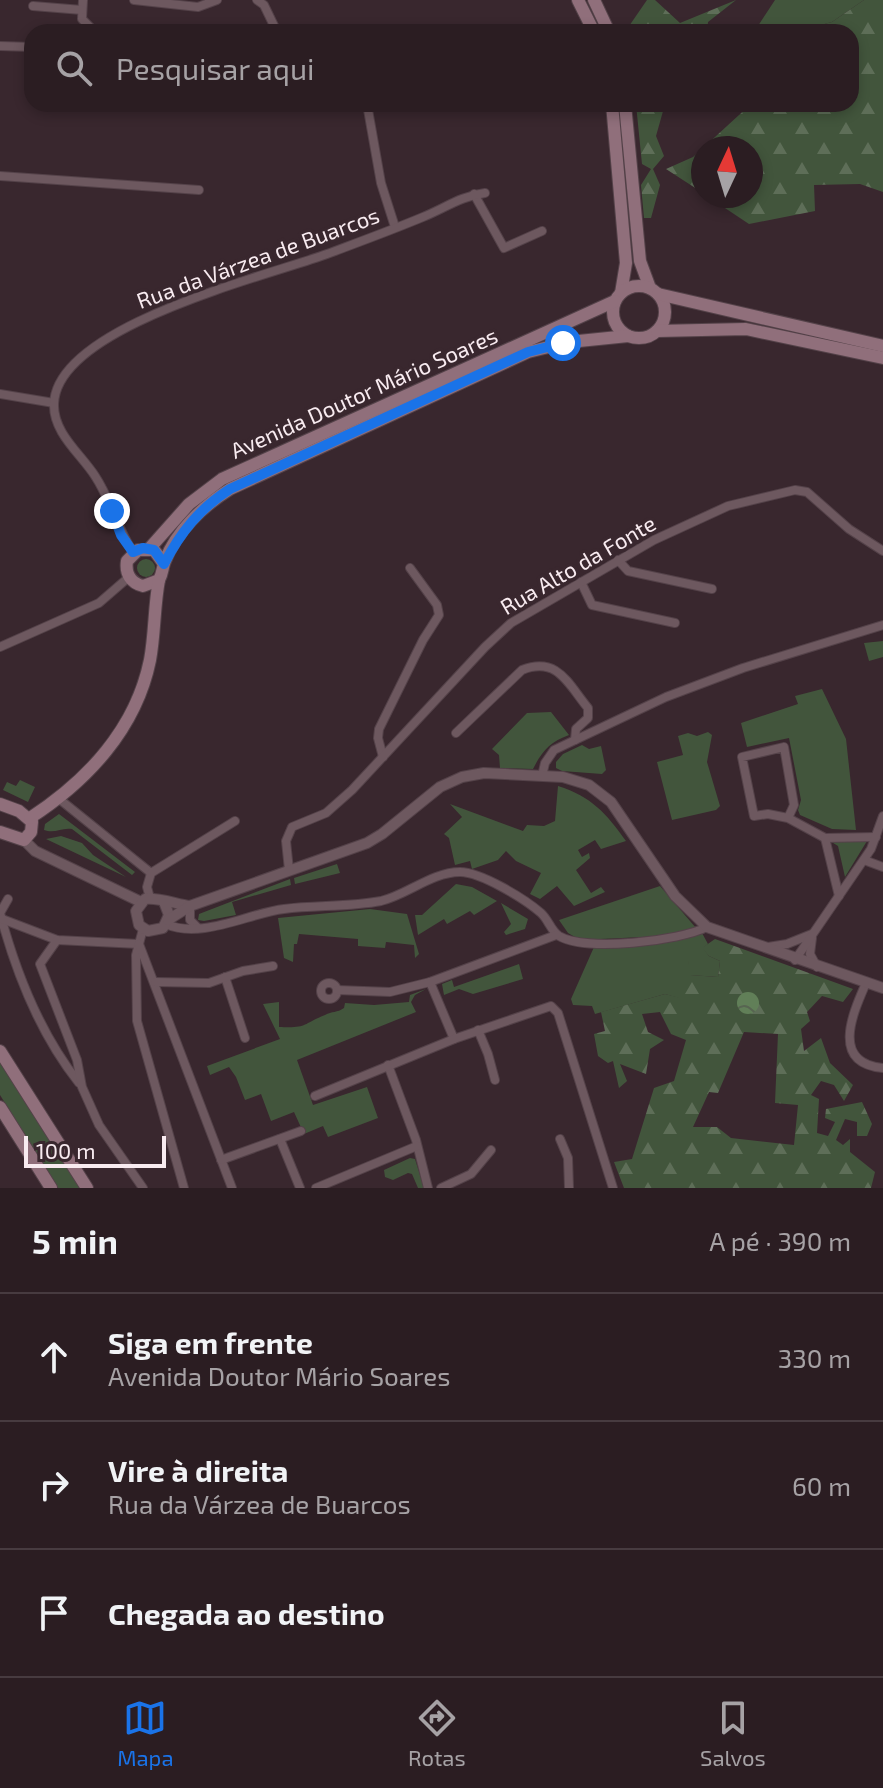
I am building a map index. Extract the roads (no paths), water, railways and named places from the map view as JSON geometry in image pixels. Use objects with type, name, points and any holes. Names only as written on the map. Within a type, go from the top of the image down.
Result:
[{"type":"main road","points":[[578,0],[590,24]]},
{"type":"main road","points":[[594,0],[605,24]]},
{"type":"main road","points":[[613,112],[626,263],[612,311],[614,322],[628,336],[648,337],[657,331],[665,313],[640,261],[626,112]]},
{"type":"main road","points":[[618,297],[640,286],[883,346]]},
{"type":"main road","name":"Avenida Doutor Mário Soares","points":[[149,549],[199,495],[222,479],[618,297]]},
{"type":"main road","points":[[657,331],[746,329],[883,358]]},
{"type":"main road","name":"Avenida Doutor Mário Soares","points":[[164,564],[188,524],[230,489],[528,352],[569,342],[628,336]]},
{"type":"main road","points":[[30,818],[58,798],[106,752],[134,708],[150,659],[154,604],[164,564],[158,554],[149,549],[133,552],[127,561],[134,581],[154,604]]},
{"type":"main road","points":[[134,581],[149,585],[159,580]]},
{"type":"main road","points":[[0,804],[30,818],[32,822],[31,832],[24,840],[0,832]]},
{"type":"main road","points":[[0,1051],[87,1188]]},
{"type":"main road","points":[[0,1107],[51,1188]]},
{"type":"street","points":[[83,0],[82,19],[87,24]]},
{"type":"street","points":[[134,0],[198,7],[217,0]]},
{"type":"street","points":[[257,0],[264,5],[273,24]]},
{"type":"street","points":[[33,6],[82,10]]},
{"type":"street","points":[[0,46],[24,47]]},
{"type":"street","points":[[368,112],[381,183],[395,227]]},
{"type":"street","points":[[0,176],[199,190]]},
{"type":"street","name":"Rua da Várzea de Buarcos","points":[[54,403],[58,386],[66,373],[111,336],[130,325],[184,300],[327,254],[426,216],[452,201],[485,193]]},
{"type":"street","points":[[474,194],[504,248],[542,231]]},
{"type":"street","points":[[0,394],[54,403],[61,431],[98,480],[121,535],[133,552]]},
{"type":"street","name":"Rua Alto da Fonte","points":[[289,870],[286,841],[292,827],[326,813],[352,790],[511,623],[654,540],[728,506],[795,490],[807,492],[849,529],[883,551]]},
{"type":"street","points":[[618,560],[628,571],[712,589]]},
{"type":"street","points":[[383,757],[379,729],[423,640],[439,615],[437,605],[410,568]]},
{"type":"street","points":[[0,647],[99,603],[134,581]]},
{"type":"street","points":[[581,582],[592,605],[675,623]]},
{"type":"street","points":[[542,776],[545,763],[554,750],[666,697],[743,668],[883,625]]},
{"type":"street","points":[[456,733],[522,670],[545,665],[557,670],[588,708],[588,718],[576,729],[575,740]]},
{"type":"street","points":[[788,818],[794,805],[784,747],[742,757],[754,816],[768,814],[788,818],[825,838],[876,837]]},
{"type":"street","points":[[143,929],[158,930],[190,906],[367,843],[440,787],[462,777],[484,773],[563,777],[589,785],[611,802],[675,896],[707,927],[883,988]]},
{"type":"street","points":[[58,798],[151,873]]},
{"type":"street","points":[[794,959],[864,860],[883,819]]},
{"type":"street","points":[[184,1188],[137,1021],[136,955],[143,929],[135,916],[145,900],[151,873],[235,821]]},
{"type":"street","points":[[825,838],[839,896]]},
{"type":"street","points":[[24,840],[35,851],[145,900],[190,906]]},
{"type":"street","points":[[864,860],[883,867]]},
{"type":"street","points":[[167,922],[180,929],[198,928],[237,922],[281,909],[382,900],[459,872],[491,882],[541,913],[556,935],[575,943],[600,945],[646,941],[698,932],[707,927]]},
{"type":"street","points":[[8,899],[0,913],[33,1007],[64,1063],[82,1087],[99,1125],[143,1188]]},
{"type":"street","points":[[164,902],[169,911],[167,922]]},
{"type":"street","points":[[190,906],[190,920],[198,928]]},
{"type":"street","points":[[2,919],[57,940],[139,944]]},
{"type":"street","points":[[758,947],[773,947],[813,933]]},
{"type":"street","points":[[813,933],[810,954],[818,967]]},
{"type":"street","points":[[337,990],[390,992],[430,982],[556,935]]},
{"type":"street","points":[[794,959],[792,951],[801,939]]},
{"type":"street","points":[[57,940],[40,964],[77,1060],[82,1087]]},
{"type":"street","points":[[139,944],[232,1188]]},
{"type":"street","points":[[155,982],[209,983],[273,966]]},
{"type":"street","points":[[225,977],[245,1038]]},
{"type":"street","points":[[430,982],[454,1039]]},
{"type":"street","points":[[866,983],[851,1020],[849,1043],[861,1060],[883,1068]]},
{"type":"street","points":[[315,1096],[454,1039],[551,1006],[558,1013],[613,1188]]},
{"type":"street","points":[[478,1030],[495,1080]]},
{"type":"street","points":[[388,1065],[417,1146],[428,1188]]},
{"type":"street","points":[[221,1160],[301,1131]]},
{"type":"street","points":[[280,1139],[300,1188]]},
{"type":"street","points":[[560,1139],[568,1158],[569,1188]]},
{"type":"street","points":[[316,1188],[328,1186],[417,1146]]},
{"type":"street","points":[[441,1188],[471,1174],[491,1150]]},
{"type":"water","points":[[748,992],[756,995],[759,1003],[756,1011],[748,1014],[740,1011],[737,1003],[740,995]]}]
